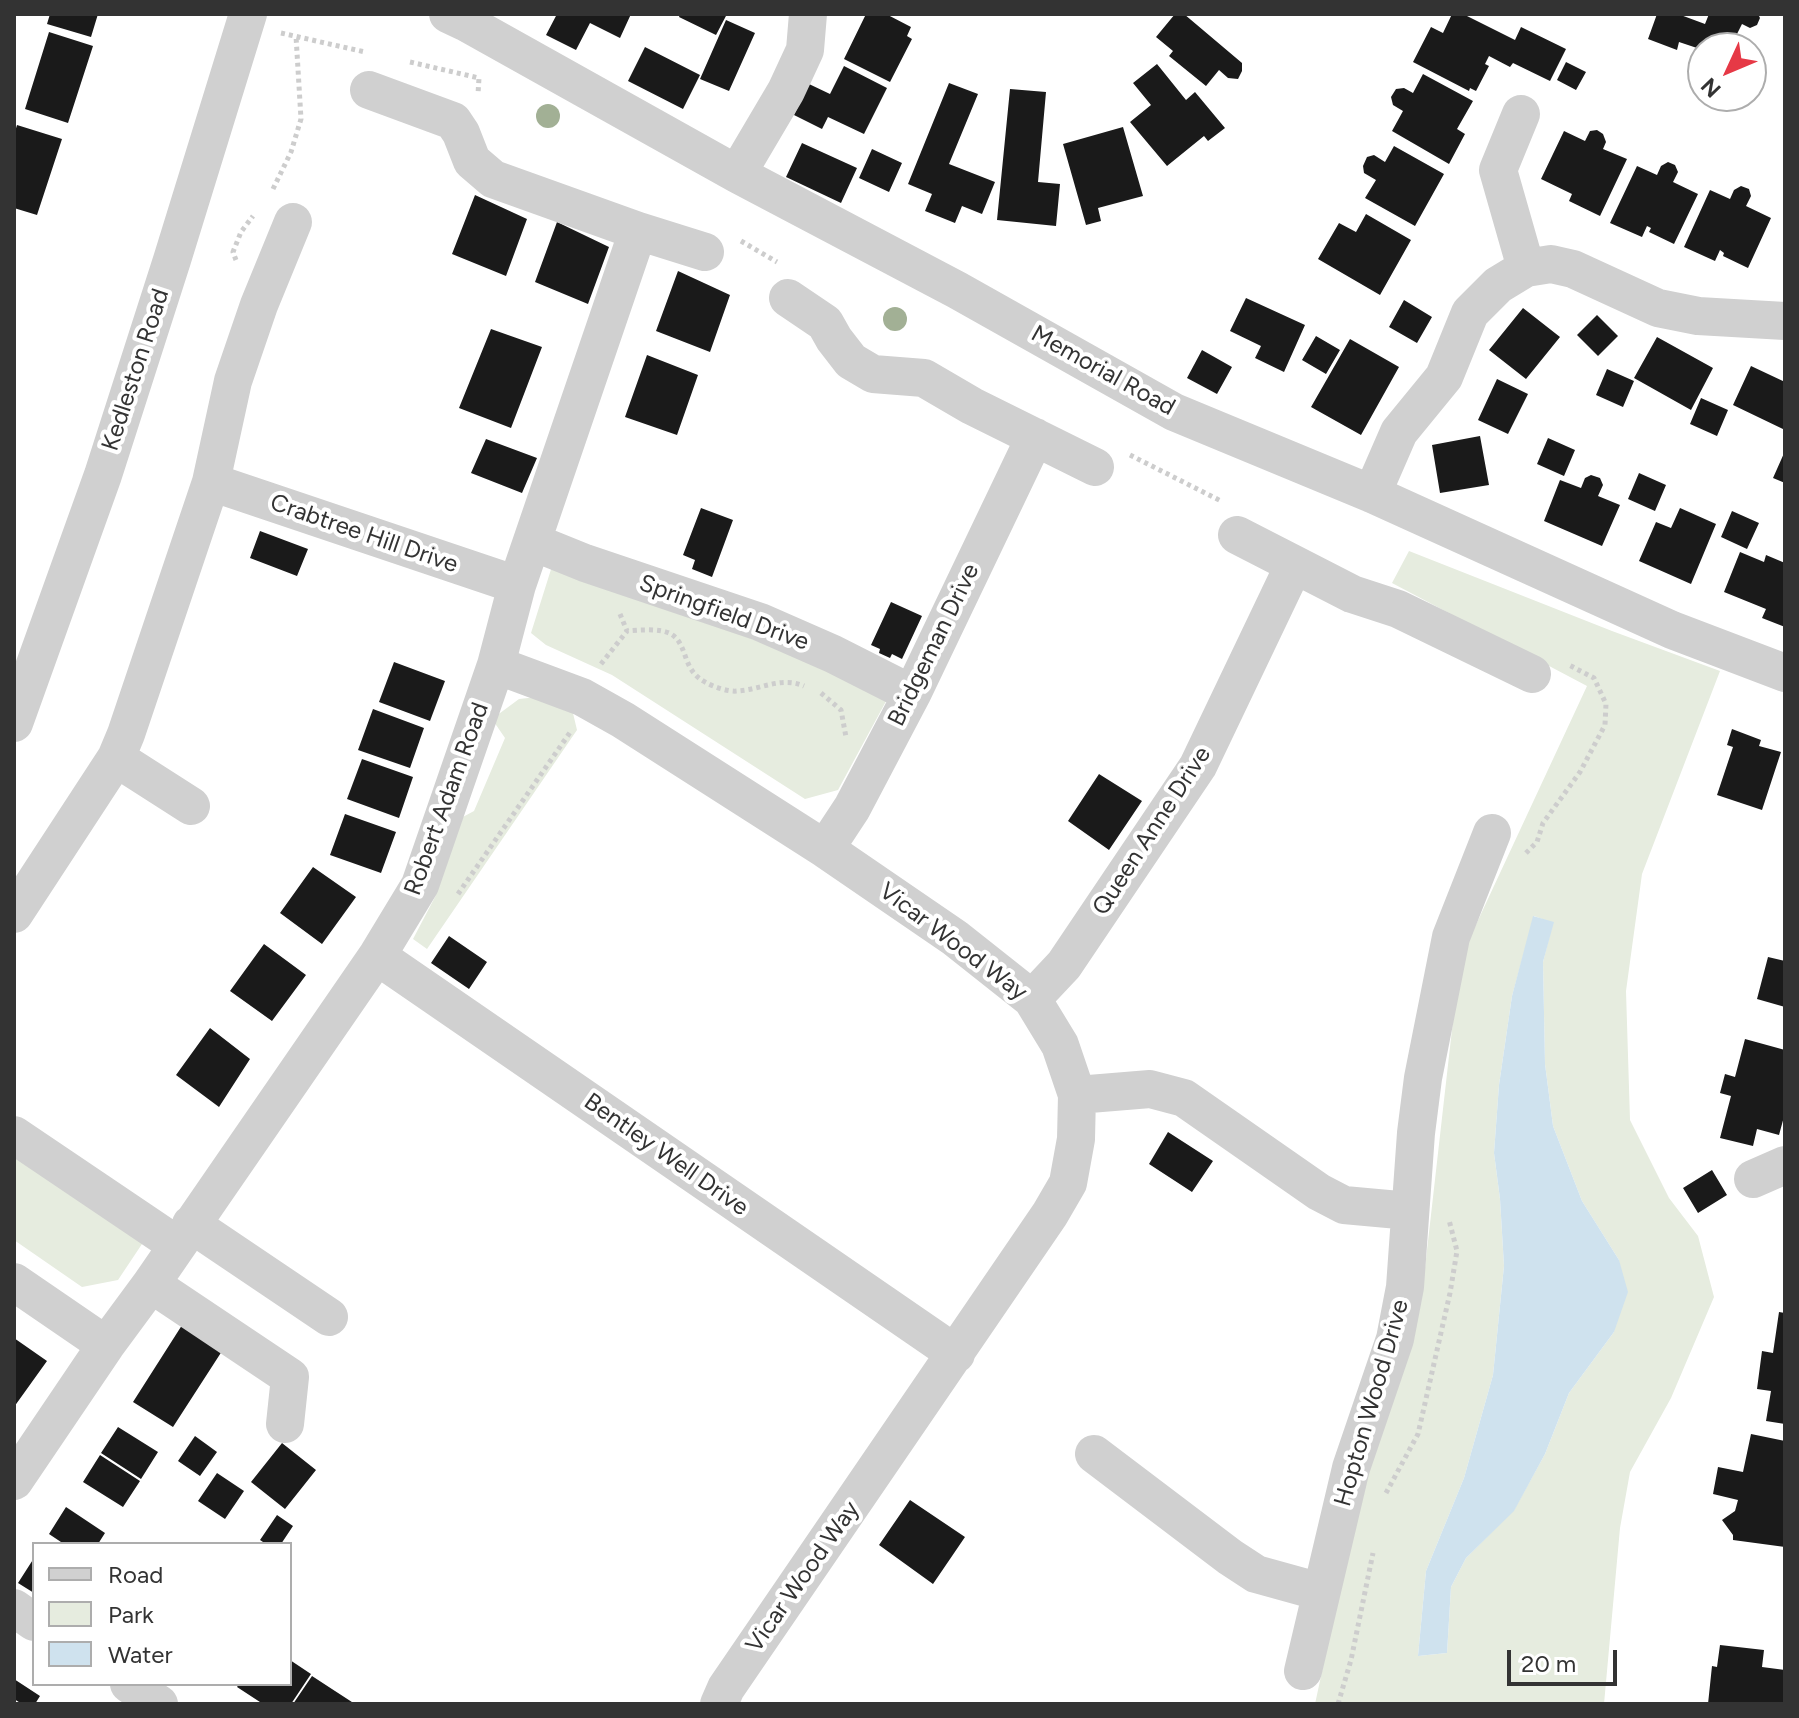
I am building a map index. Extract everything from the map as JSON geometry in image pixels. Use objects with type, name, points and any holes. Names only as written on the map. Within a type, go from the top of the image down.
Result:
[{"type":"street","points":[[737,174],[786,91],[805,50],[808,14]]},
{"type":"street","name":"Memorial Road","points":[[461,17],[737,174],[957,290],[1174,412],[1372,494],[1672,630],[1785,673]]},
{"type":"street","name":"Kedleston Road","points":[[14,723],[103,475],[246,20]]},
{"type":"street","points":[[371,72],[453,121],[472,161],[493,179],[638,231],[717,244]]},
{"type":"street","points":[[1521,114],[1498,170],[1526,268]]},
{"type":"street","points":[[14,914],[116,758],[126,734],[211,482],[233,381],[259,305],[293,222]]},
{"type":"street","name":"Robert Adam Road","points":[[14,1481],[377,956],[420,885],[496,665],[517,585],[638,231]]},
{"type":"street","points":[[1372,494],[1399,432],[1444,377],[1470,313],[1498,285],[1526,268],[1551,264],[1573,269],[1658,308],[1685,314],[1785,321]]},
{"type":"street","points":[[784,281],[825,323],[851,361],[873,374],[924,378],[1035,437],[1112,461]]},
{"type":"street","name":"Bridgeman Drive","points":[[825,849],[852,808],[912,694],[1035,437]]},
{"type":"street","name":"Crabtree Hill Drive","points":[[211,482],[517,585]]},
{"type":"street","points":[[1230,519],[1294,565],[1352,594],[1548,668]]},
{"type":"street","name":"Springfield Drive","points":[[533,542],[585,563],[760,622],[912,694]]},
{"type":"street","name":"Queen Anne Drive","points":[[1032,999],[1064,965],[1198,766],[1294,565]]},
{"type":"street","name":"Vicar Wood Way","points":[[496,665],[582,697],[623,720],[825,849],[955,938],[1032,999],[1060,1045],[1077,1095],[1076,1139],[1068,1183],[1034,1239],[726,1688],[719,1704]]},
{"type":"street","points":[[116,758],[191,806]]},
{"type":"street","name":"Hopton Wood Drive","points":[[1303,1671],[1351,1468],[1395,1339],[1405,1287],[1423,1078],[1451,937],[1492,833]]},
{"type":"street","name":"Bentley Well Drive","points":[[377,956],[956,1354]]},
{"type":"street","points":[[1077,1095],[1150,1089],[1184,1098],[1319,1192],[1344,1205],[1410,1211]]},
{"type":"street","points":[[14,1135],[329,1317]]},
{"type":"street","points":[[14,1282],[106,1345]]},
{"type":"street","points":[[151,1284],[290,1377],[285,1424]]},
{"type":"street","points":[[1094,1454],[1256,1574],[1321,1592]]},
{"type":"street","points":[[14,1608],[32,1621]]},
{"type":"street","points":[[132,1686],[159,1704]]},
{"type":"path","points":[[246,20],[296,36],[371,72]]},
{"type":"path","points":[[403,60],[479,78],[477,101]]},
{"type":"path","points":[[717,244],[743,242],[784,281]]},
{"type":"path","points":[[1112,461],[1230,519]]},
{"type":"path","points":[[1521,858],[1537,842],[1543,823],[1580,772],[1605,725],[1606,704],[1594,678],[1548,668]]},
{"type":"path","points":[[1384,1497],[1418,1434],[1457,1251],[1448,1215]]},
{"type":"path","points":[[1338,1704],[1351,1660],[1375,1541]]},
{"type":"green space","points":[[1409,551],[1720,671],[1642,874],[1626,991],[1630,1120],[1669,1198],[1698,1236],[1714,1297],[1671,1398],[1630,1472],[1620,1528],[1604,1704],[1315,1704],[1364,1477],[1421,1303],[1460,959],[1587,686],[1392,583]],"holes":[[[1534,916],[1553,923],[1543,962],[1545,1064],[1553,1126],[1582,1201],[1619,1260],[1614,1332],[1569,1393],[1545,1454],[1514,1510],[1466,1558],[1451,1587],[1447,1653],[1418,1656],[1426,1571],[1464,1478],[1493,1375],[1504,1266],[1494,1153],[1499,1085],[1512,996]]]},
{"type":"green space","points":[[553,563],[891,692],[838,790],[805,799],[612,675],[546,645],[531,633]]},
{"type":"green space","points":[[537,697],[572,709],[577,730],[427,949],[413,939],[435,897],[461,818],[474,811],[505,738],[492,719],[519,699]]},
{"type":"green space","points":[[14,1155],[144,1241],[118,1280],[82,1287],[14,1240]]},
{"type":"water","points":[[1533,916],[1554,922],[1543,962],[1545,1064],[1553,1126],[1582,1201],[1619,1260],[1628,1292],[1614,1332],[1569,1393],[1545,1454],[1514,1511],[1466,1558],[1451,1587],[1447,1653],[1418,1656],[1426,1571],[1464,1478],[1493,1375],[1504,1266],[1494,1153],[1499,1085],[1512,996]]},
{"type":"building","points":[[50,14],[98,14],[91,37],[47,24]]},
{"type":"building","points":[[557,14],[631,14],[620,38],[590,23],[576,50],[546,35]]},
{"type":"building","points":[[680,14],[727,14],[716,35],[679,17]]},
{"type":"building","points":[[866,14],[886,14],[911,27],[907,36],[912,39],[890,82],[844,59]]},
{"type":"building","points":[[1175,14],[1184,14],[1242,63],[1238,79],[1228,78],[1219,70],[1206,86],[1169,56],[1173,51],[1156,37]]},
{"type":"building","points":[[1452,14],[1463,14],[1515,40],[1521,27],[1566,49],[1550,81],[1513,63],[1510,67],[1489,56],[1485,64],[1489,66],[1476,91],[1470,88],[1469,91],[1413,62],[1431,27],[1443,33]]},
{"type":"building","points":[[1657,14],[1678,14],[1705,24],[1709,14],[1758,14],[1760,18],[1757,25],[1750,28],[1742,24],[1738,32],[1687,32],[1687,45],[1679,42],[1677,50],[1648,39]]},
{"type":"building","points":[[726,20],[755,33],[729,91],[700,79]]},
{"type":"building","points":[[49,32],[93,46],[68,123],[25,109]]},
{"type":"building","points":[[645,47],[700,75],[683,109],[628,81]]},
{"type":"building","points":[[1566,62],[1586,72],[1576,90],[1557,80]]},
{"type":"building","points":[[1157,64],[1186,100],[1195,92],[1225,128],[1208,141],[1204,136],[1167,166],[1130,122],[1151,105],[1133,83]]},
{"type":"building","points":[[844,66],[887,88],[864,134],[828,117],[822,129],[794,115],[809,84],[830,94]]},
{"type":"building","points":[[1423,74],[1473,101],[1457,129],[1465,134],[1449,164],[1392,131],[1403,111],[1393,105],[1391,97],[1396,89],[1404,88],[1413,93]]},
{"type":"building","points":[[949,83],[978,94],[949,164],[995,182],[982,214],[962,206],[955,223],[925,211],[932,194],[908,184]]},
{"type":"building","points":[[1010,89],[1046,92],[1038,182],[1060,184],[1056,226],[997,220]]},
{"type":"building","points":[[17,125],[62,139],[37,215],[14,208],[14,135]]},
{"type":"building","points":[[1123,127],[1143,196],[1098,208],[1101,221],[1086,225],[1063,144]]},
{"type":"building","points":[[1597,130],[1606,142],[1603,149],[1627,159],[1600,216],[1569,201],[1572,194],[1541,179],[1564,131],[1585,141],[1590,131]]},
{"type":"building","points":[[802,143],[857,168],[841,203],[786,177]]},
{"type":"building","points":[[1394,146],[1444,174],[1415,226],[1365,198],[1376,180],[1364,173],[1367,157],[1374,155],[1385,162]]},
{"type":"building","points":[[872,149],[902,163],[889,192],[859,178]]},
{"type":"building","points":[[1668,162],[1675,165],[1678,172],[1673,182],[1698,194],[1674,244],[1649,232],[1651,228],[1647,226],[1642,237],[1610,223],[1637,166],[1657,175],[1661,166]]},
{"type":"building","points":[[1741,186],[1749,189],[1751,196],[1746,206],[1771,218],[1748,268],[1723,256],[1720,250],[1715,261],[1684,247],[1710,190],[1730,199],[1734,190]]},
{"type":"building","points":[[475,195],[527,219],[506,276],[452,254]]},
{"type":"building","points":[[1366,214],[1411,240],[1380,295],[1318,259],[1339,223],[1356,232]]},
{"type":"building","points":[[557,222],[609,247],[588,304],[535,282]]},
{"type":"building","points":[[678,271],[730,295],[710,352],[656,331]]},
{"type":"building","points":[[1246,298],[1305,325],[1284,372],[1255,358],[1261,346],[1230,331]]},
{"type":"building","points":[[1404,300],[1432,317],[1417,343],[1389,327]]},
{"type":"building","points":[[1523,308],[1560,337],[1526,379],[1489,350]]},
{"type":"building","points":[[1597,315],[1618,336],[1598,356],[1577,335]]},
{"type":"building","points":[[491,329],[542,347],[511,428],[459,408]]},
{"type":"building","points":[[1316,336],[1340,350],[1326,374],[1302,360]]},
{"type":"building","points":[[1657,337],[1713,368],[1691,410],[1634,378]]},
{"type":"building","points":[[1350,339],[1399,367],[1361,435],[1311,407]]},
{"type":"building","points":[[1202,350],[1232,367],[1217,394],[1187,378]]},
{"type":"building","points":[[647,355],[698,375],[677,435],[625,417]]},
{"type":"building","points":[[1751,366],[1785,382],[1785,430],[1733,405]]},
{"type":"building","points":[[1607,369],[1634,381],[1623,407],[1596,395]]},
{"type":"building","points":[[1497,379],[1528,394],[1508,434],[1478,420]]},
{"type":"building","points":[[1701,398],[1728,410],[1717,436],[1690,424]]},
{"type":"building","points":[[1480,436],[1489,485],[1440,493],[1432,445]]},
{"type":"building","points":[[1548,438],[1575,450],[1564,476],[1537,464]]},
{"type":"building","points":[[486,439],[537,458],[522,493],[471,473]]},
{"type":"building","points":[[1785,451],[1785,483],[1773,478]]},
{"type":"building","points":[[1639,473],[1666,485],[1655,511],[1628,499]]},
{"type":"building","points":[[1591,475],[1600,478],[1603,485],[1598,496],[1620,505],[1602,546],[1544,521],[1560,480],[1581,488],[1585,478]]},
{"type":"building","points":[[701,508],[733,520],[712,577],[692,569],[695,560],[683,555]]},
{"type":"building","points":[[1680,508],[1716,524],[1691,584],[1639,561],[1656,522],[1671,528]]},
{"type":"building","points":[[1732,511],[1759,523],[1747,549],[1721,537]]},
{"type":"building","points":[[260,531],[308,549],[297,576],[250,558]]},
{"type":"building","points":[[1740,552],[1764,562],[1766,555],[1785,563],[1785,627],[1762,618],[1766,609],[1724,592]]},
{"type":"building","points":[[891,602],[922,616],[902,659],[892,654],[890,658],[871,645]]},
{"type":"building","points":[[394,662],[445,681],[430,721],[379,702]]},
{"type":"building","points":[[373,709],[424,728],[410,768],[358,750]]},
{"type":"building","points":[[1732,729],[1761,740],[1759,746],[1781,752],[1762,810],[1717,795],[1733,747],[1727,745]]},
{"type":"building","points":[[362,759],[413,777],[399,818],[347,799]]},
{"type":"building","points":[[1099,774],[1142,801],[1109,850],[1068,821]]},
{"type":"building","points":[[345,814],[396,832],[381,873],[330,855]]},
{"type":"building","points":[[313,867],[356,897],[322,944],[280,913]]},
{"type":"building","points":[[449,936],[487,962],[469,989],[431,963]]},
{"type":"building","points":[[264,944],[306,975],[272,1021],[230,991]]},
{"type":"building","points":[[1768,957],[1785,961],[1785,1007],[1757,999]]},
{"type":"building","points":[[210,1028],[250,1059],[219,1107],[176,1075]]},
{"type":"building","points":[[1745,1039],[1785,1050],[1785,1113],[1779,1135],[1757,1129],[1753,1146],[1720,1138],[1731,1096],[1720,1093],[1725,1074],[1735,1077]]},
{"type":"building","points":[[1168,1132],[1213,1161],[1192,1192],[1149,1164]]},
{"type":"building","points":[[1712,1170],[1727,1195],[1698,1213],[1683,1188]]},
{"type":"building","points":[[1779,1312],[1785,1313],[1785,1424],[1766,1421],[1771,1391],[1757,1389],[1762,1351],[1773,1353]]},
{"type":"building","points":[[184,1322],[224,1348],[173,1427],[133,1402]]},
{"type":"building","points":[[14,1338],[47,1361],[14,1407]]},
{"type":"building","points":[[118,1427],[158,1452],[141,1479],[101,1453]]},
{"type":"building","points":[[1751,1434],[1785,1441],[1785,1547],[1733,1540],[1733,1535],[1722,1520],[1735,1511],[1738,1500],[1713,1494],[1718,1467],[1743,1472]]},
{"type":"building","points":[[195,1436],[217,1452],[200,1476],[178,1461]]},
{"type":"building","points":[[282,1443],[316,1470],[285,1509],[251,1482]]},
{"type":"building","points":[[100,1455],[140,1481],[123,1507],[83,1482]]},
{"type":"building","points":[[217,1473],[244,1491],[225,1519],[198,1501]]},
{"type":"building","points":[[910,1500],[965,1537],[933,1584],[879,1545]]},
{"type":"building","points":[[66,1507],[105,1533],[99,1542],[61,1542],[49,1534]]},
{"type":"building","points":[[277,1515],[293,1526],[282,1542],[260,1540]]},
{"type":"building","points":[[32,1561],[32,1592],[18,1583]]},
{"type":"building","points":[[1720,1645],[1764,1650],[1762,1667],[1785,1670],[1785,1704],[1708,1704],[1712,1666],[1717,1667]]},
{"type":"building","points":[[292,1661],[311,1674],[291,1704],[263,1704],[237,1687],[292,1686]]},
{"type":"building","points":[[312,1676],[335,1691],[355,1704],[293,1704]]},
{"type":"building","points":[[14,1679],[40,1696],[35,1704],[22,1704],[14,1699]]}]
